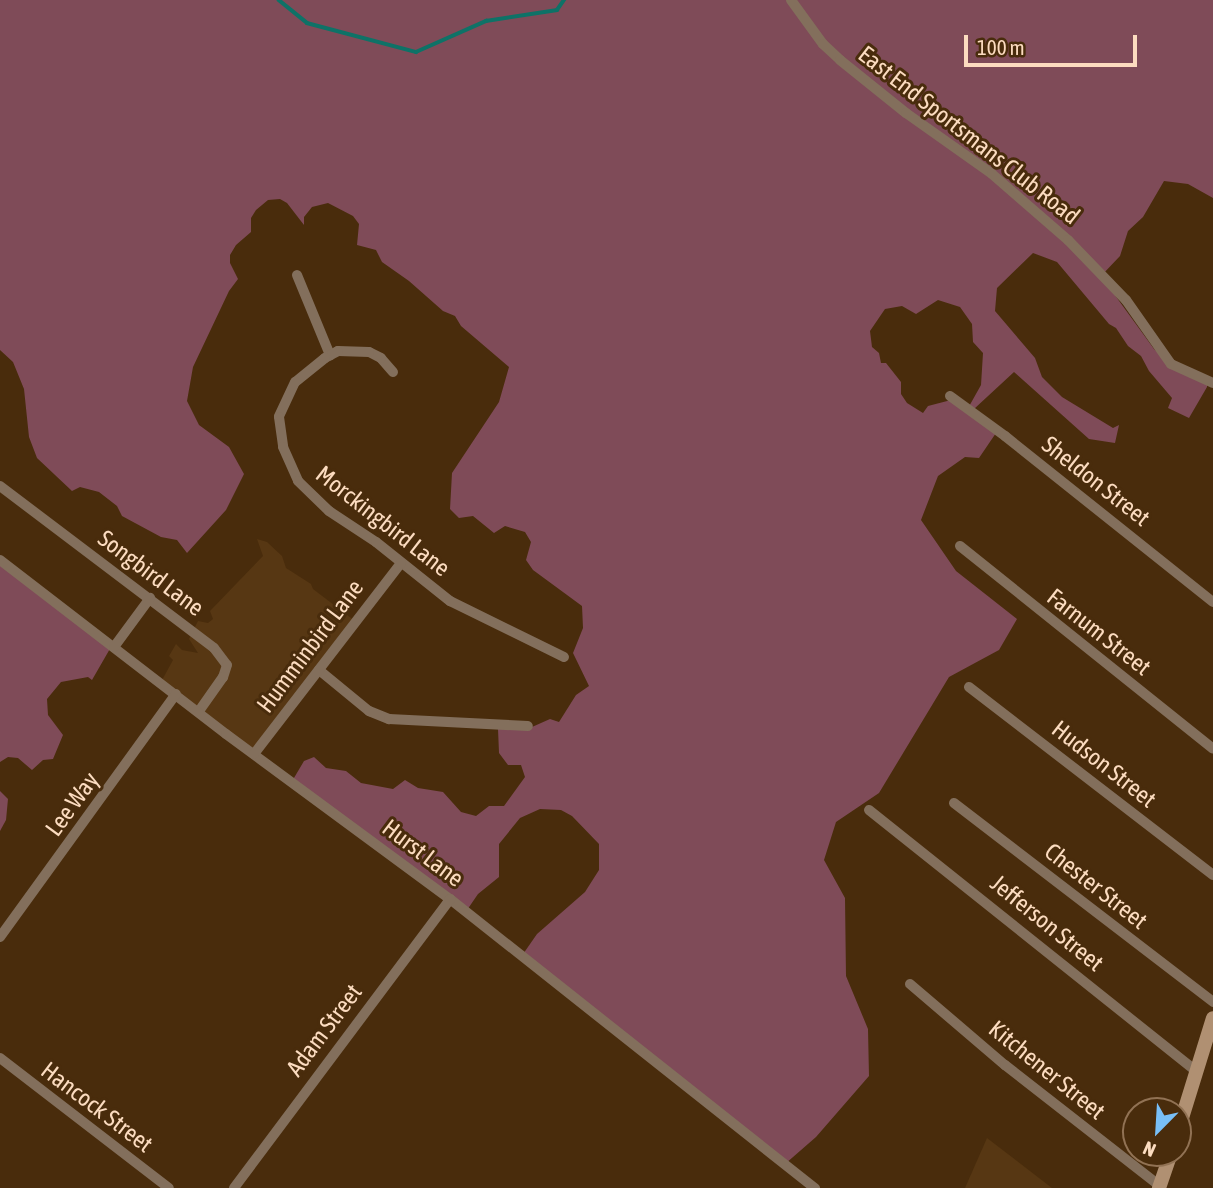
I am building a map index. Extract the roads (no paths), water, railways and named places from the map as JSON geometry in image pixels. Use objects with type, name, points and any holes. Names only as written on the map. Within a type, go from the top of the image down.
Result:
[{"type":"main road","points":[[1189,1097],[1213,1018]]},
{"type":"main road","points":[[1160,1187],[1166,1167]]},
{"type":"street","name":"East End Sportsmans Club Road","points":[[791,0],[823,44],[840,60],[895,105],[992,174],[1068,240],[1126,300],[1171,364],[1213,383]]},
{"type":"street","points":[[297,275],[330,355],[338,351],[369,352],[382,358],[393,372]]},
{"type":"street","name":"Morckingbird Lane","points":[[330,355],[295,382],[279,417],[289,467],[298,481],[329,511],[376,542],[450,601],[564,657]]},
{"type":"street","name":"Sheldon Street","points":[[950,396],[1006,436],[1213,602]]},
{"type":"street","name":"Songbird Lane","points":[[0,486],[214,648],[227,665],[223,677],[199,712]]},
{"type":"street","name":"Farnum Street","points":[[960,546],[1213,750]]},
{"type":"street","name":"Hurst Lane","points":[[0,560],[254,754],[450,899],[815,1188]]},
{"type":"street","name":"Humminbird Lane","points":[[254,754],[401,563]]},
{"type":"street","points":[[114,647],[150,598]]},
{"type":"street","points":[[318,670],[369,711],[389,719],[528,726]]},
{"type":"street","name":"Hudson Street","points":[[969,687],[1213,875]]},
{"type":"street","name":"Lee Way","points":[[0,937],[176,694]]},
{"type":"street","name":"Chester Street","points":[[954,803],[1213,1002]]},
{"type":"street","name":"Jefferson Street","points":[[869,810],[1197,1072]]},
{"type":"street","name":"Adam Street","points":[[234,1188],[450,899]]},
{"type":"street","name":"Kitchener Street","points":[[910,984],[1005,1065],[1160,1187]]},
{"type":"street","name":"Hancock Street","points":[[0,1058],[169,1188]]},
{"type":"waterway","points":[[279,0],[307,23],[416,52],[486,21],[557,10],[564,0]]}]
